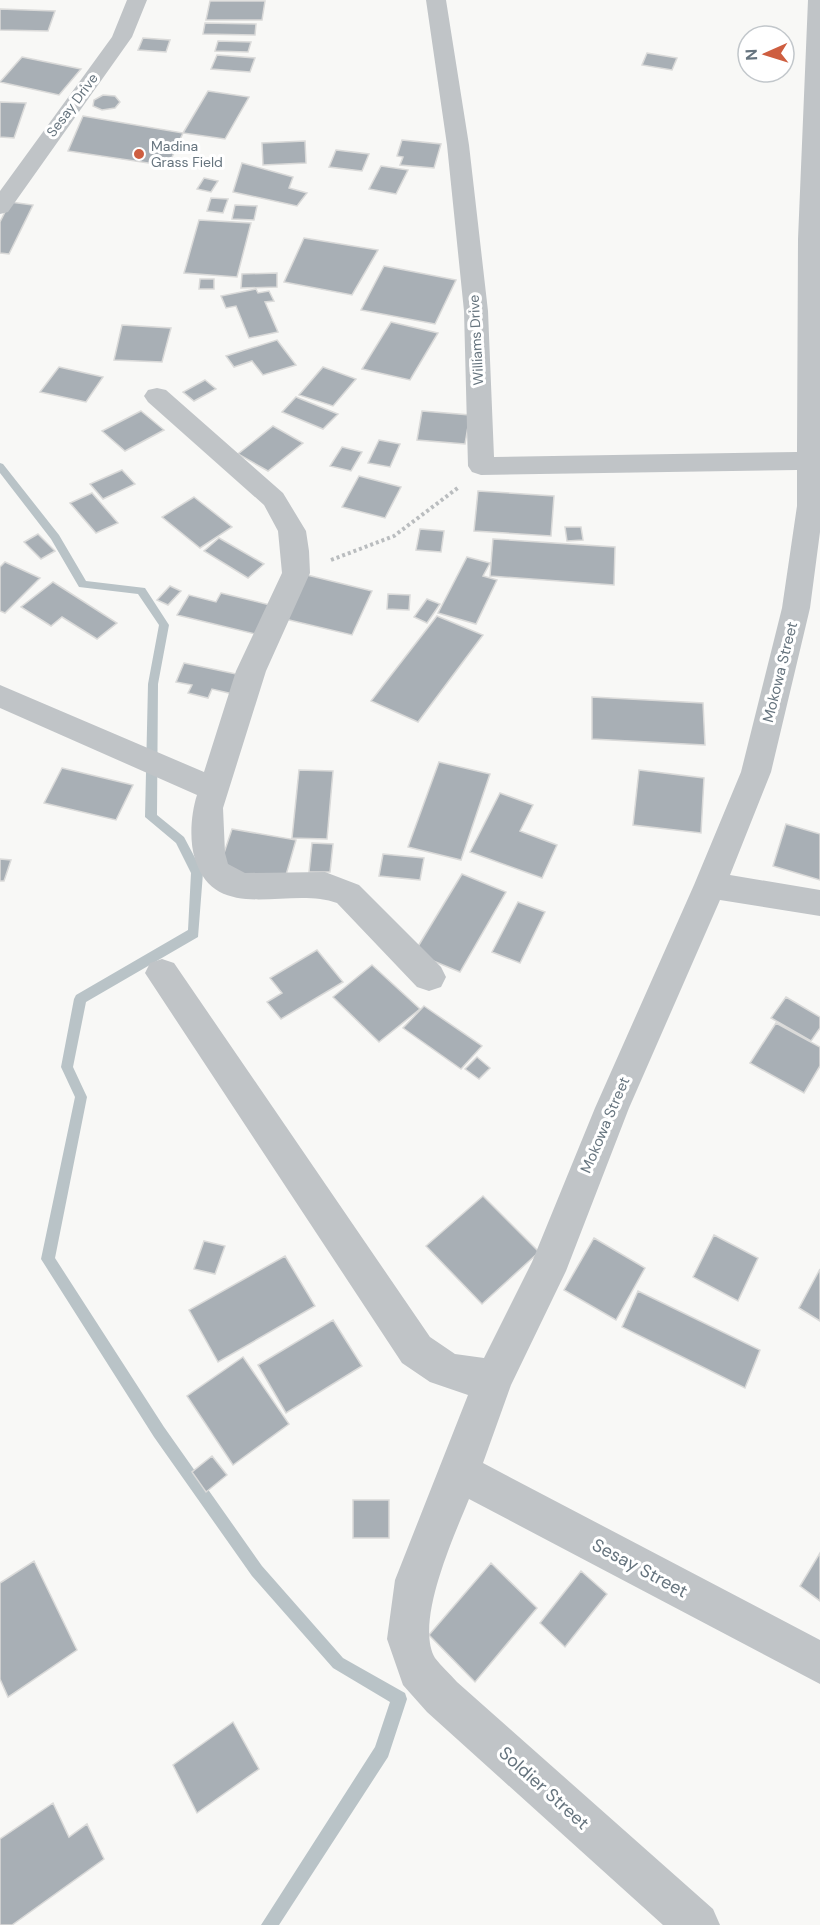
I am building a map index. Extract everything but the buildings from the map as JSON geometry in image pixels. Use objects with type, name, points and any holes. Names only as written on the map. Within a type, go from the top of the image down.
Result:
[{"type":"street","name":"Sesay Drive","points":[[0,207],[122,37],[137,0]]},
{"type":"street","name":"Williams Drive","points":[[436,0],[458,145],[476,311],[481,466]]},
{"type":"street","name":"Mokowa Street","points":[[408,1639],[416,1580],[460,1472],[494,1378],[547,1271],[607,1119],[710,885],[756,772],[796,608],[810,506],[810,239],[818,0]]},
{"type":"street","points":[[157,396],[274,499],[292,531],[296,573],[251,670],[208,808],[209,853],[215,872],[231,883],[245,886],[324,885],[348,894],[429,977]]},
{"type":"street","points":[[481,466],[811,461]]},
{"type":"street","points":[[0,696],[213,789]]},
{"type":"street","points":[[710,885],[820,903]]},
{"type":"street","points":[[162,973],[416,1350],[443,1371],[467,1377],[494,1378]]},
{"type":"street","name":"Sesay Street","points":[[460,1472],[820,1663]]},
{"type":"street","name":"Soldier Street","points":[[408,1639],[418,1670],[442,1697],[697,1925]]},
{"type":"path","points":[[296,573],[394,536],[464,483],[481,466]]},
{"type":"waterway","points":[[0,466],[55,537],[83,584],[141,591],[164,625],[153,684],[151,817],[180,840],[197,873],[194,933],[80,999],[67,1067],[81,1097],[48,1259],[159,1432],[257,1571],[338,1663],[399,1699],[382,1751],[269,1925]]},
{"type":"place","name":"Madina Grass Field","points":[[139,154]]}]
